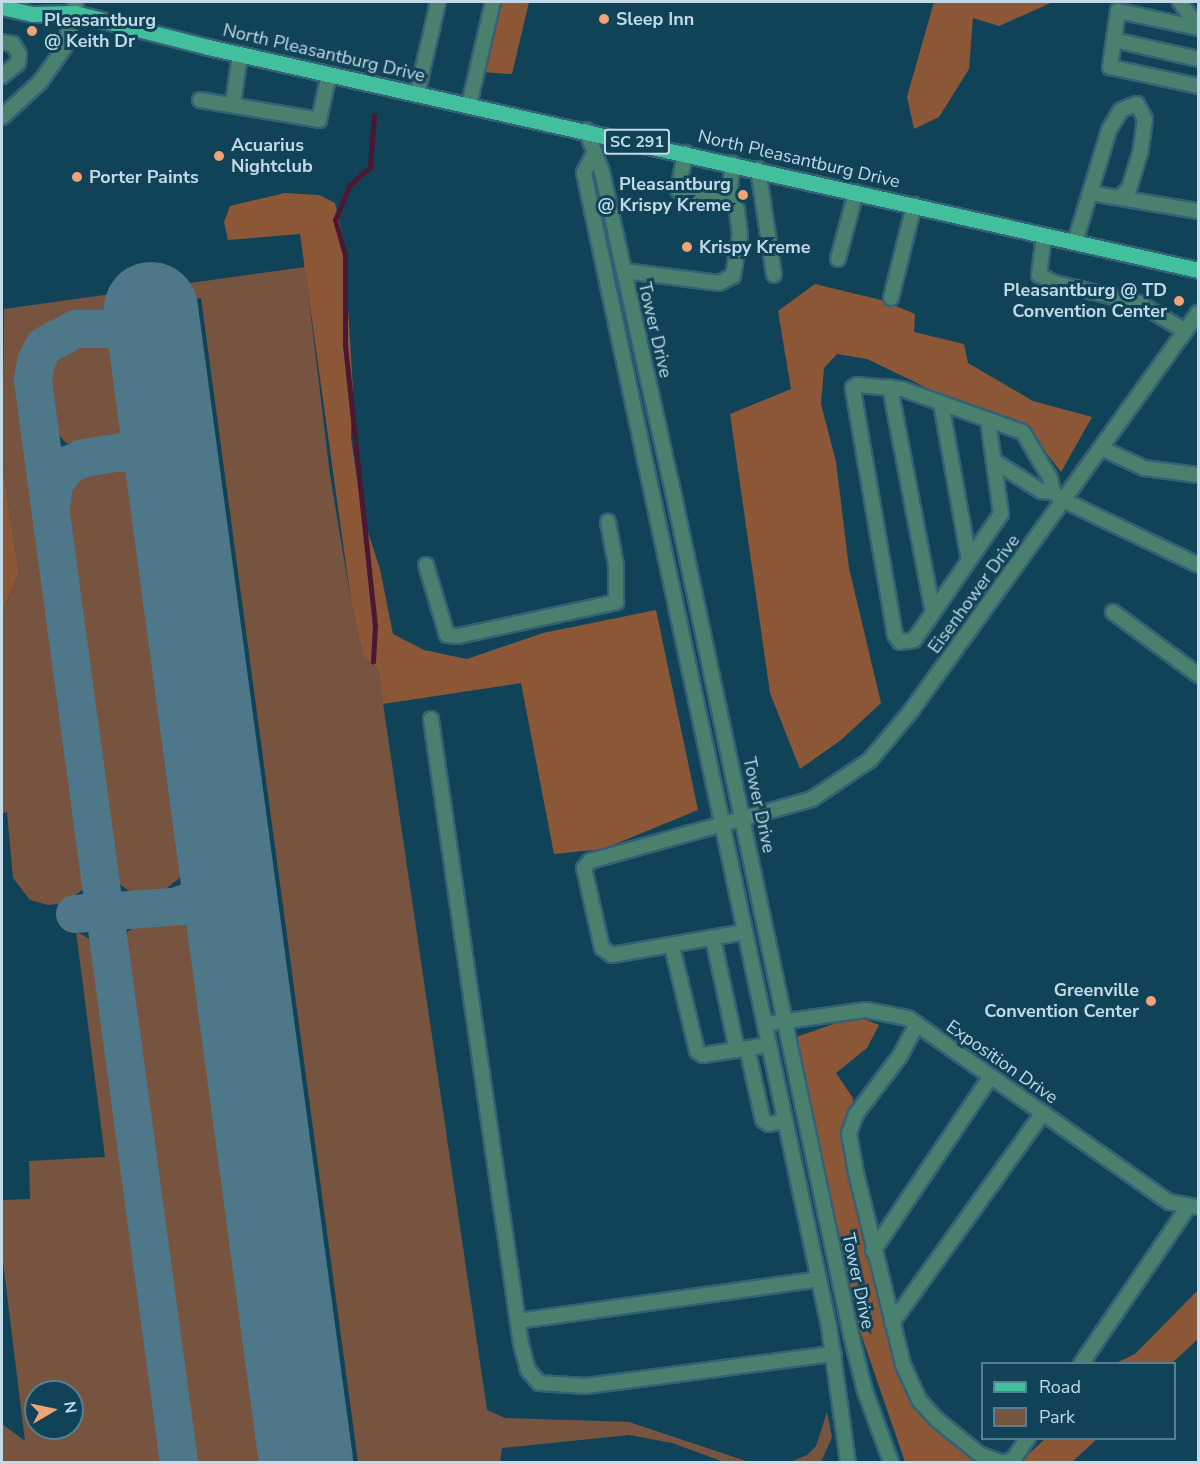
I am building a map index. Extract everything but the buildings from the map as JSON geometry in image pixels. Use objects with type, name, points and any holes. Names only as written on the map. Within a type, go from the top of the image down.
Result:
[{"type":"main road","name":"North Pleasantburg Drive","points":[[56,2],[240,54],[586,130],[1198,270]]},
{"type":"main road","name":"North Pleasantburg Drive","points":[[2,10],[33,14],[76,7]]},
{"type":"street","points":[[417,94],[438,2]]},
{"type":"street","points":[[469,105],[493,2]]},
{"type":"street","points":[[1180,2],[1198,28]]},
{"type":"street","points":[[2,117],[41,81],[64,48],[76,7]]},
{"type":"street","points":[[1198,28],[1118,11],[1110,67],[1198,86]]},
{"type":"street","points":[[1114,40],[1198,60]]},
{"type":"street","points":[[2,42],[14,44],[19,54],[18,63],[2,76]]},
{"type":"street","points":[[232,104],[240,54]]},
{"type":"street","points":[[200,100],[320,120],[330,74]]},
{"type":"street","points":[[1075,242],[1108,130],[1121,110],[1137,104],[1145,119],[1140,153],[1130,189],[1120,197]]},
{"type":"street","name":"Tower Drive","points":[[586,130],[593,155],[602,172],[624,271],[744,818],[851,1335],[868,1400],[891,1462]]},
{"type":"street","points":[[624,271],[719,283],[733,276],[740,235],[737,209],[729,200],[678,190],[685,153]]},
{"type":"street","name":"Tower Drive","points":[[593,155],[584,173],[819,1280],[834,1354],[848,1462]]},
{"type":"street","points":[[729,200],[732,163]]},
{"type":"street","points":[[758,169],[774,275]]},
{"type":"street","points":[[838,259],[855,192]]},
{"type":"street","points":[[1090,193],[1198,211]]},
{"type":"street","points":[[891,298],[914,205]]},
{"type":"street","points":[[1044,235],[1039,275],[1055,283],[1138,303],[1185,331]]},
{"type":"street","name":"Eisenhower Drive","points":[[672,946],[612,955],[602,948],[584,868],[590,861],[812,799],[870,760],[911,711],[1058,496],[1101,448],[1198,313]]},
{"type":"street","points":[[988,420],[1001,514],[914,640],[900,642],[894,635],[853,388],[863,384],[890,387],[941,403],[1023,432],[1058,496]]},
{"type":"street","points":[[890,387],[933,612]]},
{"type":"street","points":[[941,403],[969,560]]},
{"type":"street","points":[[1101,448],[1144,468],[1198,475]]},
{"type":"street","points":[[994,461],[1041,491],[1058,496],[1198,565]]},
{"type":"street","points":[[426,566],[447,634],[458,636],[616,602],[616,565],[608,522]]},
{"type":"street","points":[[1113,612],[1198,675]]},
{"type":"street","points":[[431,719],[518,1321],[528,1370],[539,1383],[555,1386],[586,1386],[834,1354]]},
{"type":"street","points":[[745,932],[672,946],[697,1051],[703,1055],[769,1044]]},
{"type":"street","points":[[713,939],[763,1120],[769,1124],[785,1121]]},
{"type":"street","name":"Exposition Drive","points":[[765,1024],[866,1010],[889,1012],[917,1024],[1169,1202],[1193,1207]]},
{"type":"street","points":[[917,1024],[900,1056],[856,1114],[849,1133],[873,1251],[903,1365],[919,1400],[936,1419],[979,1454],[1000,1462]]},
{"type":"street","points":[[873,1251],[991,1076]]},
{"type":"street","points":[[892,1323],[1043,1113]]},
{"type":"street","points":[[1082,1362],[1193,1207]]},
{"type":"street","points":[[518,1321],[819,1280]]},
{"type":"street","points":[[1005,1462],[1013,1460],[1027,1440]]},
{"type":"green space","points":[[305,267],[330,475],[351,601],[363,657],[378,669],[487,1410],[505,1418],[629,1422],[749,1462],[724,1462],[672,1443],[629,1435],[502,1448],[500,1462],[358,1462],[201,298],[57,321],[39,332],[27,346],[21,366],[88,877],[82,890],[65,903],[48,905],[30,900],[13,878],[7,812],[2,813],[2,612],[19,574],[2,463],[4,309]]},
{"type":"green space","points":[[109,340],[122,437],[90,446],[66,443],[57,433],[50,408],[48,369],[55,355],[72,343]]},
{"type":"green space","points":[[110,465],[126,466],[182,876],[162,892],[147,895],[132,893],[118,883],[112,863],[63,503],[64,491],[78,474]]},
{"type":"green space","points":[[167,919],[189,923],[261,1462],[193,1462],[123,955],[127,932],[146,920]]},
{"type":"green space","points":[[76,931],[91,940],[164,1462],[2,1462],[2,1424],[25,1441],[84,1440],[84,1380],[24,1380],[24,1433],[2,1254],[2,1200],[30,1199],[29,1161],[105,1157]]},
{"type":"green space","points":[[827,1412],[832,1437],[821,1462],[790,1462],[807,1455],[816,1446]]},
{"type":"shaded area","points":[[497,2],[529,2],[512,74],[480,72]]},
{"type":"shaded area","points":[[934,2],[1053,2],[999,26],[973,18],[969,69],[939,117],[914,129],[907,97]]},
{"type":"shaded area","points":[[285,193],[319,195],[335,203],[344,242],[353,389],[351,438],[363,517],[380,569],[393,634],[424,650],[467,659],[543,633],[656,610],[698,810],[603,849],[554,854],[521,683],[383,704],[378,669],[363,657],[351,601],[300,234],[228,240],[224,222],[230,206]]},
{"type":"shaded area","points":[[815,284],[881,300],[915,314],[914,332],[964,344],[968,363],[1033,401],[1092,417],[1061,472],[1028,429],[969,408],[867,359],[837,354],[824,368],[821,404],[836,462],[849,568],[881,703],[841,740],[800,769],[770,693],[730,414],[791,389],[778,311]]},
{"type":"shaded area","points":[[2,463],[19,574],[2,612]]},
{"type":"shaded area","points":[[857,1016],[879,1025],[867,1048],[836,1073],[853,1098],[851,1138],[885,1285],[929,1417],[951,1440],[987,1462],[905,1462],[860,1331],[796,1037]]},
{"type":"shaded area","points":[[1198,1290],[1198,1339],[1173,1362],[1118,1362],[1135,1354]]},
{"type":"shaded area","points":[[1044,1440],[1096,1440],[1072,1462],[1020,1462]]},
{"type":"waterway","points":[[373,662],[375,626],[345,345],[345,255],[335,220],[350,185],[370,167],[374,115]]},
{"type":"taxiway","points":[[158,362],[147,342],[128,329],[76,329],[44,346],[36,362],[33,381],[179,1462]]},
{"type":"taxiway","points":[[51,508],[54,484],[68,465],[84,458],[121,452],[147,457],[163,467],[176,494]]},
{"type":"taxiway","points":[[180,905],[200,898],[215,883],[224,855]]},
{"type":"taxiway","points":[[75,914],[199,905],[223,917],[236,944]]},
{"type":"taxiway","points":[[292,1354],[311,1462]]},
{"type":"runway","points":[[151,309],[306,1462]]},
{"type":"place","name":"Sleep Inn","points":[[604,19]]},
{"type":"place","name":"Pleasantburg @ Keith Dr","points":[[32,31]]},
{"type":"place","name":"Acuarius Nightclub","points":[[219,156]]},
{"type":"place","name":"Porter Paints","points":[[77,177]]},
{"type":"place","name":"Pleasantburg @ Krispy Kreme","points":[[743,195]]},
{"type":"place","name":"Krispy Kreme","points":[[687,247]]},
{"type":"place","name":"Pleasantburg @ TD Convention Center","points":[[1179,301]]},
{"type":"place","name":"Greenville Convention Center","points":[[1151,1001]]}]
